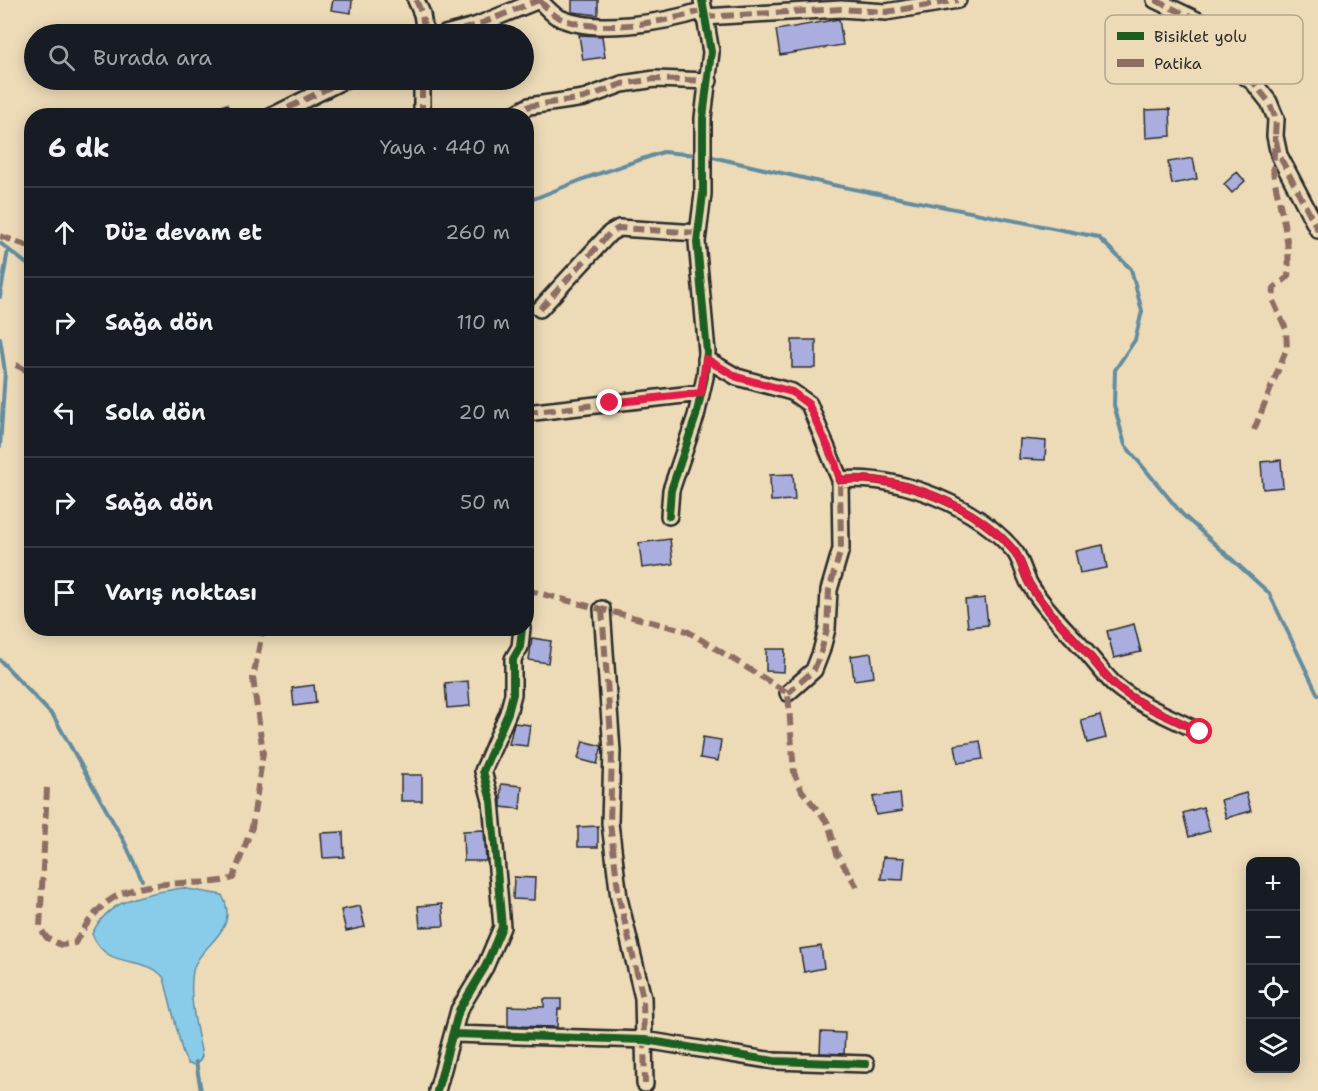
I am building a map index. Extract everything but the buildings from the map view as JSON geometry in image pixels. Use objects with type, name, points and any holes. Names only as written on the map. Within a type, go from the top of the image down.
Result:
[{"type":"street","points":[[416,0],[424,24]]},
{"type":"street","points":[[480,24],[539,0],[557,16],[610,26],[652,23],[703,9],[841,9],[886,12],[957,0]]},
{"type":"street","points":[[1155,0],[1186,15]]},
{"type":"street","points":[[669,516],[671,490],[701,393],[706,359],[698,233],[711,52],[703,9]]},
{"type":"street","points":[[525,108],[584,98],[622,84],[655,79],[709,81]]},
{"type":"street","points":[[1255,84],[1269,102],[1276,119],[1275,136],[1279,155],[1318,230]]},
{"type":"street","points":[[288,108],[324,90]]},
{"type":"street","points":[[424,90],[425,108]]},
{"type":"street","points":[[540,309],[610,233],[619,228],[698,233]]},
{"type":"street","points":[[706,359],[737,377],[792,392],[808,404],[835,462],[840,480],[841,549],[829,590],[826,629],[821,652],[814,670],[788,693]]},
{"type":"street","points":[[534,413],[701,393]]},
{"type":"street","points":[[840,480],[863,477],[884,480],[919,490],[969,514],[996,532],[1017,555],[1030,584],[1049,610],[1116,685],[1200,732]]},
{"type":"street","points":[[602,609],[612,751],[610,823],[619,898],[643,998],[645,1084]]},
{"type":"street","points":[[437,1091],[459,1010],[484,967],[502,927],[491,801],[483,771],[508,713],[513,694],[513,659],[520,647],[521,636]]},
{"type":"street","points":[[454,1034],[645,1040],[774,1061],[866,1064]]},
{"type":"water","points":[[182,888],[222,895],[227,907],[227,918],[223,928],[198,959],[192,977],[192,1000],[202,1056],[197,1065],[188,1064],[183,1054],[164,978],[156,970],[107,953],[99,946],[92,934],[99,922],[118,905],[142,896]]},
{"type":"waterway","points":[[534,199],[586,178],[663,152],[698,155]]},
{"type":"waterway","points":[[708,156],[833,185],[1098,237],[1131,269],[1142,311],[1135,340],[1115,370],[1114,405],[1125,445],[1182,514],[1269,593],[1318,695]]},
{"type":"waterway","points":[[0,243],[24,262]]},
{"type":"waterway","points":[[0,297],[8,250]]},
{"type":"waterway","points":[[0,338],[5,372],[0,446]]},
{"type":"waterway","points":[[0,660],[54,717],[125,843],[142,880]]},
{"type":"waterway","points":[[196,1062],[201,1091]]},
{"type":"marked path","points":[[416,0],[424,24]]},
{"type":"marked path","points":[[539,0],[556,16],[571,22],[589,25],[629,25],[670,19],[704,10]]},
{"type":"marked path","points":[[480,24],[539,0]]},
{"type":"marked path","points":[[704,17],[841,9],[886,12],[958,0]]},
{"type":"marked path","points":[[1155,0],[1186,15]]},
{"type":"marked path","points":[[525,108],[584,98],[622,84],[655,79],[709,81]]},
{"type":"marked path","points":[[1255,84],[1269,102],[1276,119],[1275,136],[1279,155],[1318,230]]},
{"type":"marked path","points":[[288,108],[324,90]]},
{"type":"marked path","points":[[422,90],[422,108]]},
{"type":"marked path","points":[[1254,430],[1287,348],[1286,329],[1273,301],[1274,288],[1288,277],[1289,264],[1285,227],[1273,173],[1275,136]]},
{"type":"marked path","points":[[540,309],[610,233],[619,228],[698,233]]},
{"type":"marked path","points":[[0,236],[24,244]]},
{"type":"marked path","points":[[706,359],[737,377],[792,392],[809,404],[840,480],[841,549],[829,590],[827,629],[814,670],[788,693]]},
{"type":"marked path","points":[[16,365],[24,369]]},
{"type":"marked path","points":[[534,412],[701,393]]},
{"type":"marked path","points":[[534,592],[687,631],[788,693],[794,773],[802,791],[828,823],[837,854],[857,887]]},
{"type":"marked path","points":[[602,609],[612,751],[610,823],[619,898],[643,998],[645,1084]]},
{"type":"marked path","points":[[47,788],[40,928],[47,938],[61,945],[75,943],[96,913],[118,895],[162,884],[214,882],[233,878],[252,827],[263,753],[253,678],[261,636]]},
{"type":"cycle path","points":[[669,516],[671,490],[696,416],[705,377],[707,352],[697,242],[703,194],[703,118],[711,52],[702,0]]},
{"type":"cycle path","points":[[840,480],[863,479],[911,488],[935,496],[980,520],[1015,552],[1030,585],[1042,603],[1116,686],[1146,706],[1200,732]]},
{"type":"cycle path","points":[[437,1091],[459,1010],[485,967],[502,927],[491,801],[483,771],[508,713],[513,694],[513,659],[520,647],[521,636]]},
{"type":"cycle path","points":[[454,1034],[645,1040],[774,1061],[866,1064]]},
{"type":"route","points":[[610,403],[701,393],[706,359],[737,377],[792,392],[808,404],[835,462],[840,480],[863,477],[884,480],[919,490],[969,514],[996,532],[1017,555],[1030,584],[1049,610],[1116,685],[1137,699],[1200,732]]}]
